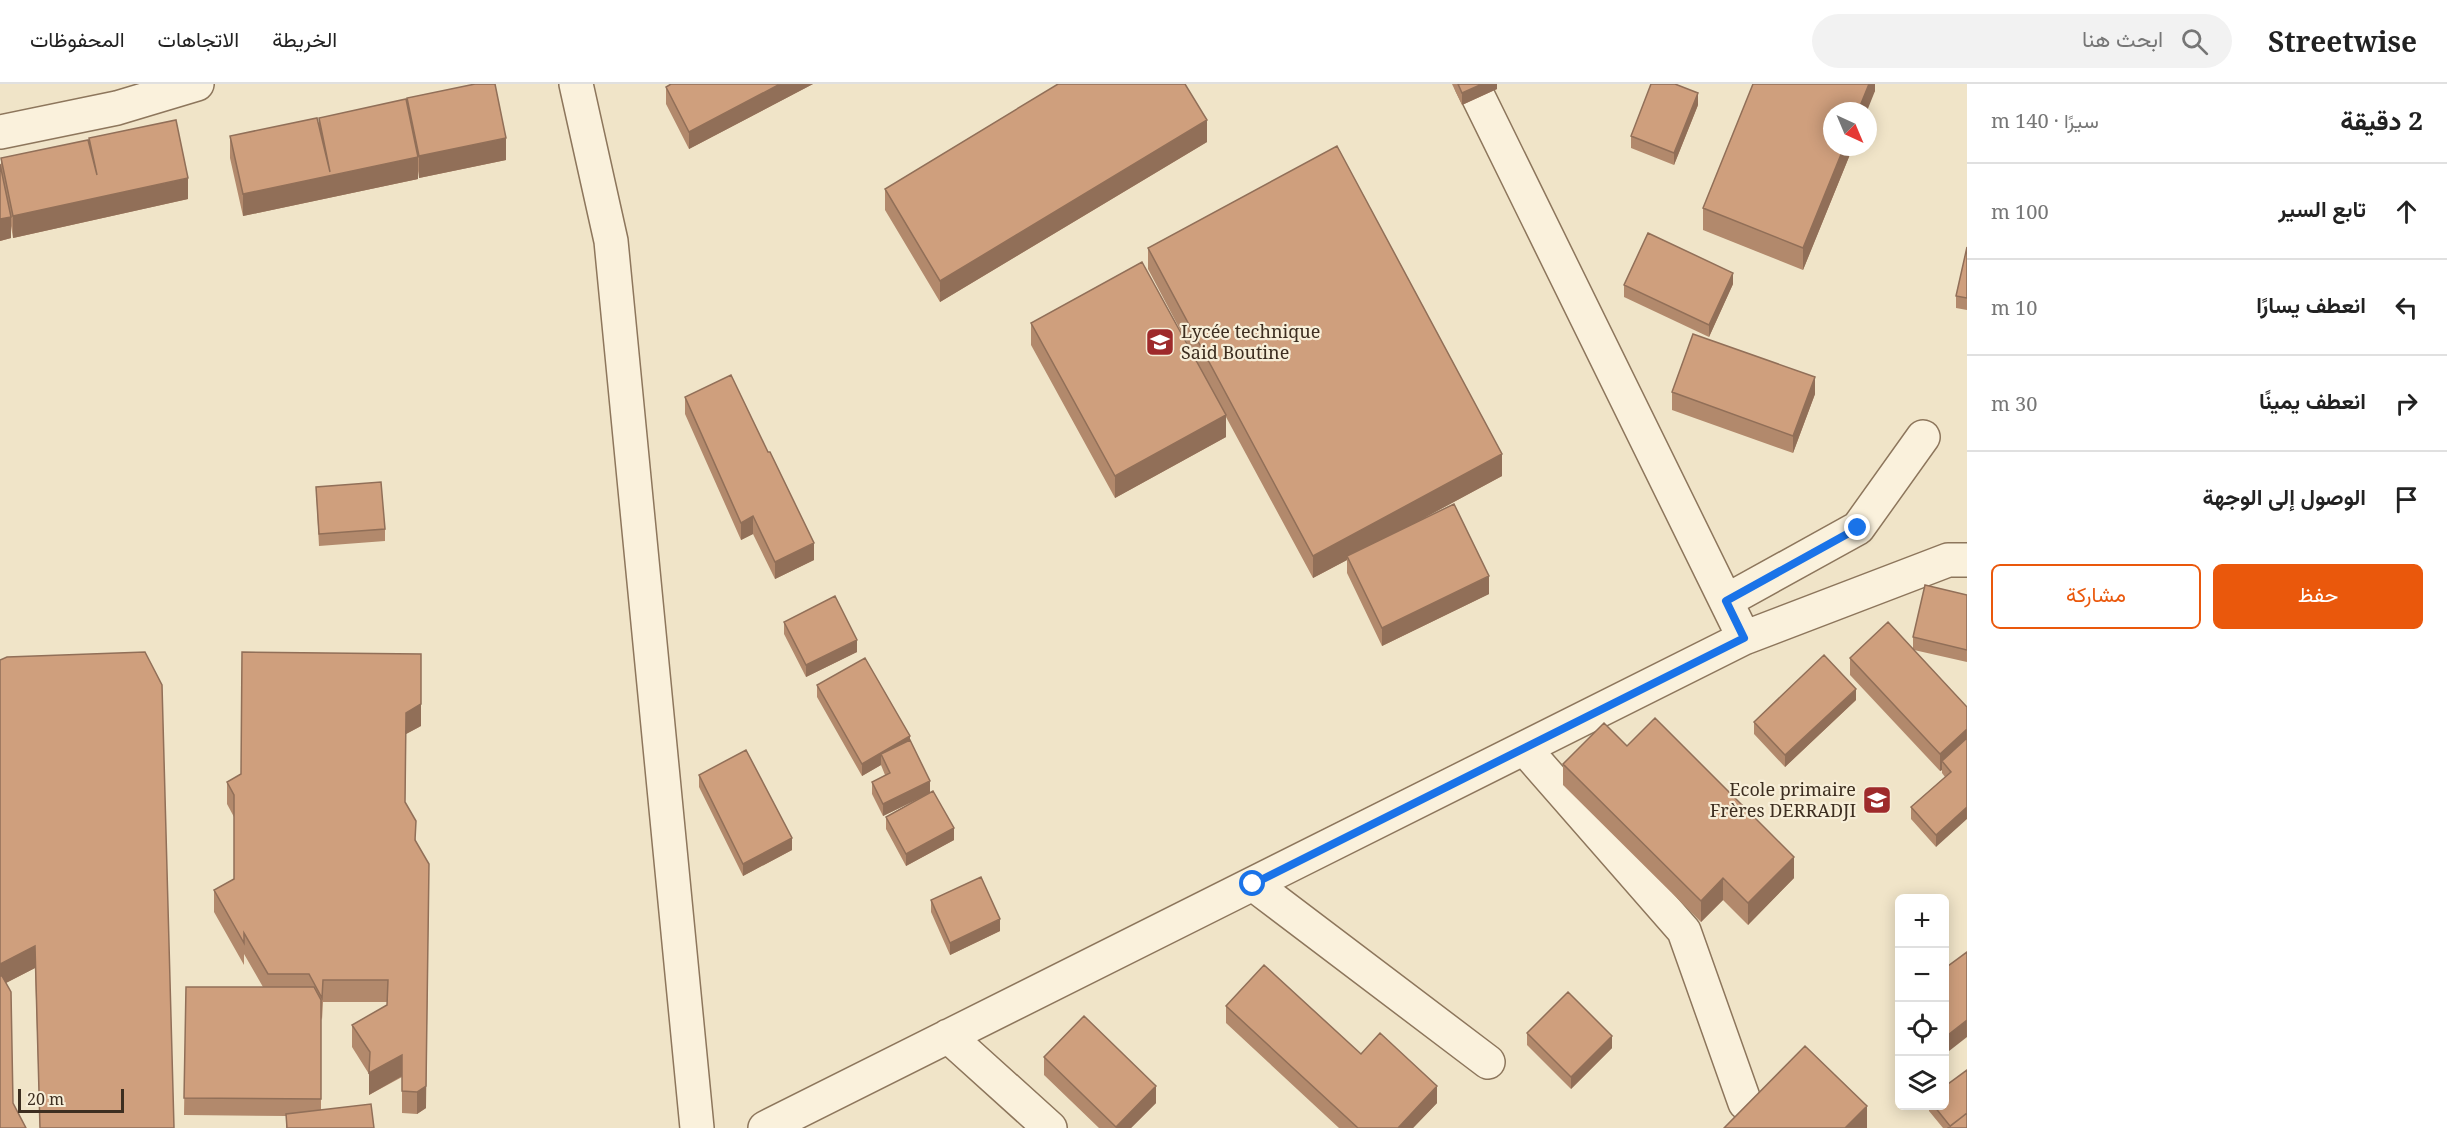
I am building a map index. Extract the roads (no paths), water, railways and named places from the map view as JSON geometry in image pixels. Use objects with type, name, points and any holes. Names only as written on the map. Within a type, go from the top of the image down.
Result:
[{"type":"street","points":[[0,132],[117,108],[196,84]]},
{"type":"street","points":[[576,84],[611,241],[697,1128]]},
{"type":"street","points":[[1472,84],[1744,638]]},
{"type":"street","points":[[1726,601],[1858,528],[1923,437]]},
{"type":"street","points":[[767,1128],[1744,638],[1948,560],[1967,560]]},
{"type":"street","points":[[1525,749],[1684,931],[1745,1103]]},
{"type":"street","points":[[1253,884],[1488,1062]]},
{"type":"street","points":[[948,1036],[1050,1128]]},
{"type":"place","name":"Lycée technique Said Boutine","points":[[1160,342]]},
{"type":"place","name":"Ecole primaire Frères DERRADJI","points":[[1877,800]]}]
